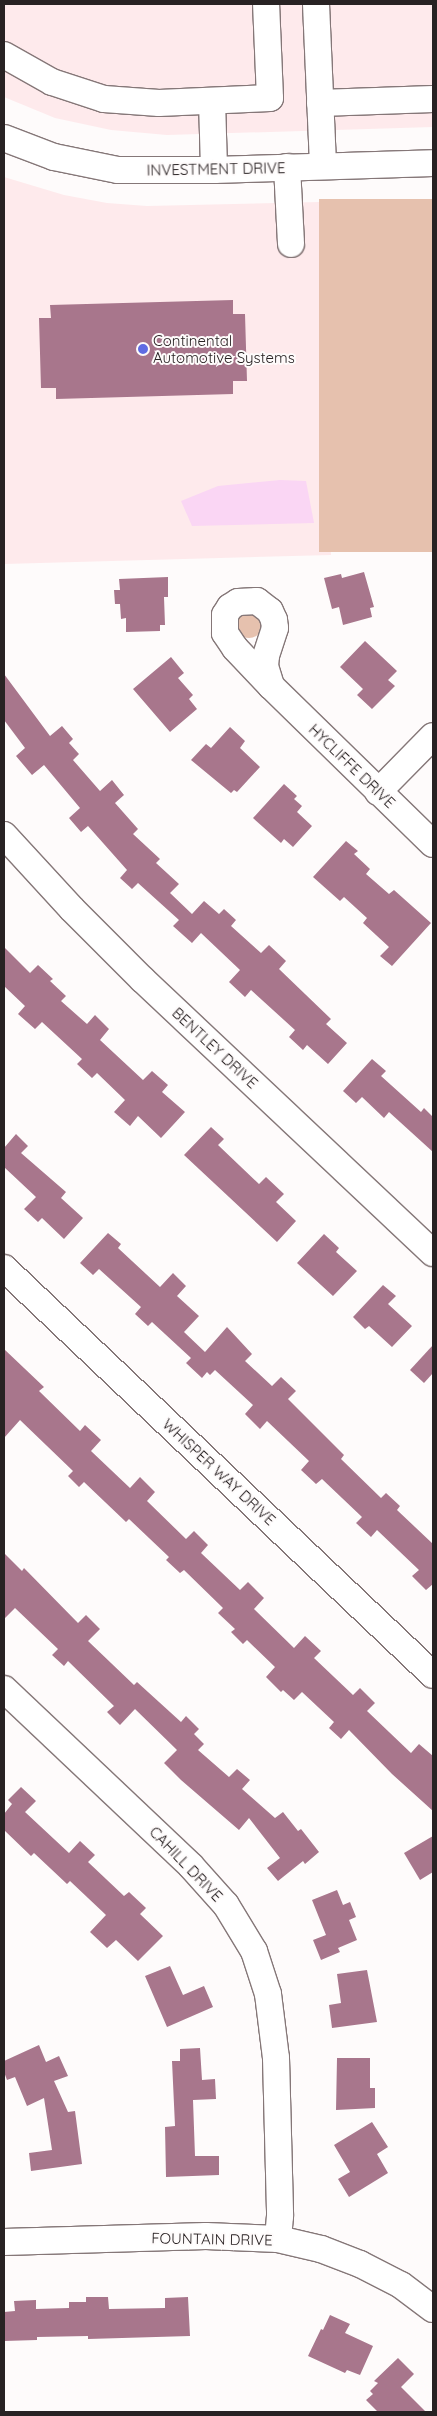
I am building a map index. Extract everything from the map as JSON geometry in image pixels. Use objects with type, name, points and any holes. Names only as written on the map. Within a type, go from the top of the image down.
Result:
[{"type":"street","points":[[4,56],[52,82],[104,98],[159,103],[270,98],[266,4]]},
{"type":"street","points":[[316,4],[323,166]]},
{"type":"street","points":[[320,103],[433,99]]},
{"type":"street","points":[[212,101],[214,170]]},
{"type":"street","name":"INVESTMENT DRIVE","points":[[4,138],[54,157],[118,170],[214,170],[433,163]]},
{"type":"street","points":[[287,167],[290,244]]},
{"type":"street","name":"HYCLIFFE DRIVE","points":[[271,686],[433,844]]},
{"type":"street","points":[[378,792],[433,736]]},
{"type":"street","name":"BENTLEY DRIVE","points":[[4,835],[72,909],[143,980],[433,1253]]},
{"type":"street","name":"WHISPER WAY DRIVE","points":[[4,1268],[433,1675]]},
{"type":"street","name":"CAHILL DRIVE","points":[[4,1689],[191,1866],[226,1906],[254,1951],[268,1994],[276,2058],[280,2216],[278,2239]]},
{"type":"street","name":"FOUNTAIN DRIVE","points":[[4,2242],[206,2236],[278,2239],[321,2249],[360,2264],[401,2285],[433,2309]]},
{"type":"shaded area","points":[[4,4],[433,4],[433,127],[167,135],[111,130],[55,118],[4,97]]},
{"type":"shaded area","points":[[4,177],[64,195],[107,203],[147,206],[319,202],[331,555],[4,564]]},
{"type":"shaded area","points":[[319,199],[433,199],[433,552],[319,552]]},
{"type":"shaded area","points":[[280,480],[306,481],[314,523],[192,526],[181,501],[218,486]]},
{"type":"shaded area","points":[[249,612],[258,616],[262,625],[258,634],[249,638],[240,634],[236,625],[240,616]]},
{"type":"building","name":"Continental Automotive Systems","points":[[233,300],[233,314],[245,314],[247,381],[233,381],[233,394],[56,399],[56,388],[41,388],[39,318],[51,318],[50,305]]},
{"type":"building","points":[[364,572],[374,607],[370,608],[372,617],[343,625],[339,607],[332,609],[324,578],[341,574],[342,578]]},
{"type":"building","points":[[168,577],[168,597],[164,597],[165,625],[160,625],[160,631],[126,632],[126,618],[121,619],[120,604],[115,604],[114,590],[120,590],[119,579]]},
{"type":"building","points":[[365,641],[397,671],[388,680],[395,686],[372,709],[357,695],[363,689],[340,667]]},
{"type":"building","points":[[171,657],[184,673],[178,678],[193,695],[189,699],[197,709],[170,732],[133,689]]},
{"type":"building","points":[[4,674],[50,736],[62,726],[73,739],[69,743],[79,754],[73,760],[100,791],[112,780],[124,795],[115,803],[138,829],[133,834],[160,859],[156,863],[179,884],[170,893],[192,914],[204,901],[219,914],[224,909],[236,920],[231,926],[261,953],[269,945],[286,961],[279,969],[331,1019],[326,1024],[347,1043],[328,1064],[307,1045],[303,1050],[289,1037],[295,1030],[251,990],[245,997],[229,982],[240,970],[201,933],[192,943],[173,926],[179,920],[138,883],[132,889],[120,878],[127,870],[88,826],[81,832],[69,818],[80,808],[44,765],[32,775],[16,756],[25,748],[4,720]]},
{"type":"building","points":[[230,727],[245,741],[240,748],[260,767],[237,792],[234,790],[231,793],[191,760],[206,744],[211,748]]},
{"type":"building","points":[[284,784],[297,796],[294,799],[302,806],[297,812],[312,826],[293,847],[284,839],[281,843],[253,818]]},
{"type":"building","points":[[346,841],[358,851],[354,854],[370,869],[366,874],[389,894],[394,890],[431,923],[392,966],[380,956],[389,947],[363,923],[367,918],[344,897],[340,901],[313,877]]},
{"type":"building","points":[[4,947],[30,973],[38,965],[53,979],[50,981],[66,996],[61,1001],[87,1024],[95,1015],[109,1029],[100,1040],[143,1080],[152,1071],[168,1085],[162,1092],[185,1112],[161,1138],[138,1116],[130,1126],[114,1112],[125,1100],[97,1073],[92,1078],[77,1064],[82,1059],[42,1022],[35,1029],[18,1014],[25,1006],[4,986]]},
{"type":"building","points":[[372,1059],[386,1071],[381,1076],[421,1112],[424,1108],[433,1117],[433,1152],[389,1112],[384,1118],[362,1097],[356,1103],[343,1091]]},
{"type":"building","points":[[211,1127],[224,1139],[218,1145],[259,1184],[266,1177],[284,1194],[276,1202],[296,1221],[277,1242],[184,1155]]},
{"type":"building","points":[[16,1134],[28,1146],[21,1153],[66,1192],[61,1198],[83,1218],[64,1239],[42,1218],[38,1222],[24,1209],[36,1197],[4,1167],[4,1148]]},
{"type":"building","points":[[108,1233],[121,1244],[118,1248],[160,1287],[173,1273],[186,1286],[177,1296],[199,1316],[184,1332],[205,1352],[227,1327],[252,1354],[245,1361],[272,1386],[281,1377],[296,1391],[288,1399],[344,1455],[341,1459],[381,1498],[386,1493],[400,1506],[397,1510],[433,1544],[433,1584],[426,1590],[412,1576],[419,1570],[377,1530],[371,1537],[356,1523],[362,1517],[322,1479],[316,1484],[301,1470],[309,1461],[267,1421],[260,1429],[245,1414],[253,1405],[215,1370],[210,1375],[207,1372],[202,1378],[186,1363],[191,1358],[152,1322],[148,1326],[135,1314],[141,1307],[99,1269],[93,1275],[80,1263]]},
{"type":"building","points":[[324,1234],[339,1248],[336,1252],[357,1271],[333,1296],[297,1263]]},
{"type":"building","points":[[383,1285],[396,1296],[388,1304],[412,1326],[392,1347],[369,1326],[365,1329],[353,1317]]},
{"type":"building","points":[[433,1345],[433,1373],[424,1383],[410,1370]]},
{"type":"building","points":[[4,1349],[44,1387],[39,1391],[80,1431],[85,1425],[101,1440],[91,1451],[130,1488],[140,1477],[155,1492],[147,1501],[186,1539],[194,1531],[208,1545],[201,1553],[240,1590],[248,1582],[264,1598],[254,1609],[294,1648],[305,1636],[321,1651],[314,1658],[353,1695],[360,1688],[375,1703],[367,1711],[411,1753],[419,1744],[433,1756],[433,1811],[392,1774],[349,1730],[341,1739],[329,1728],[334,1722],[302,1692],[294,1700],[283,1690],[281,1692],[266,1677],[275,1667],[247,1640],[243,1644],[231,1632],[235,1629],[218,1613],[223,1608],[184,1570],[180,1573],[166,1560],[169,1557],[129,1519],[126,1522],[84,1482],[79,1487],[68,1476],[73,1471],[20,1420],[4,1438]]},
{"type":"building","points":[[4,1553],[22,1571],[24,1568],[78,1623],[86,1615],[100,1629],[88,1641],[134,1685],[137,1682],[181,1722],[186,1716],[199,1729],[194,1734],[204,1744],[198,1750],[229,1777],[237,1769],[250,1780],[242,1789],[275,1818],[283,1812],[298,1831],[301,1829],[319,1852],[305,1864],[303,1861],[278,1881],[267,1868],[280,1858],[249,1818],[239,1830],[164,1763],[177,1750],[135,1709],[120,1725],[107,1712],[114,1706],[68,1661],[64,1666],[52,1655],[58,1649],[15,1608],[4,1619]]},
{"type":"building","points":[[21,1787],[36,1801],[25,1812],[69,1853],[80,1841],[95,1855],[88,1862],[124,1896],[129,1892],[146,1908],[140,1914],[163,1936],[138,1961],[116,1940],[107,1948],[90,1932],[106,1915],[70,1881],[67,1884],[34,1853],[31,1856],[4,1830],[4,1814],[12,1804],[8,1800]]},
{"type":"building","points":[[433,1836],[433,1872],[420,1880],[404,1853]]},
{"type":"building","points":[[337,1890],[343,1905],[350,1902],[356,1917],[349,1920],[357,1940],[338,1948],[340,1952],[321,1960],[313,1940],[326,1935],[312,1900]]},
{"type":"building","points":[[170,1966],[183,1995],[204,1986],[213,2007],[167,2027],[145,1976]]},
{"type":"building","points":[[367,1970],[377,2022],[332,2028],[329,2005],[341,2003],[337,1974]]},
{"type":"building","points":[[39,2045],[46,2062],[59,2056],[68,2076],[54,2081],[68,2112],[75,2111],[82,2164],[31,2171],[29,2153],[52,2150],[44,2098],[27,2106],[15,2077],[7,2080],[4,2072],[4,2061]]},
{"type":"building","points":[[200,2048],[202,2080],[215,2079],[216,2099],[193,2100],[195,2156],[219,2156],[219,2175],[166,2177],[165,2127],[175,2126],[172,2061],[180,2061],[180,2049]]},
{"type":"building","points":[[337,2058],[370,2058],[370,2088],[375,2088],[375,2108],[336,2110]]},
{"type":"building","points":[[372,2122],[388,2147],[377,2154],[388,2173],[349,2197],[338,2179],[350,2172],[334,2145]]},
{"type":"building","points":[[86,2297],[108,2297],[109,2309],[165,2308],[165,2298],[188,2297],[190,2336],[88,2339],[88,2336],[37,2337],[37,2340],[4,2341],[4,2312],[15,2311],[14,2301],[36,2300],[36,2309],[69,2308],[69,2302],[86,2302]]},
{"type":"building","points":[[330,2315],[350,2324],[345,2333],[373,2346],[360,2375],[347,2370],[345,2373],[308,2356]]},
{"type":"building","points":[[398,2358],[414,2374],[401,2387],[426,2412],[378,2412],[366,2400],[373,2394],[370,2391],[378,2383],[374,2381]]},
{"type":"place","name":"Continental Automotive Systems","points":[[143,349]]}]
